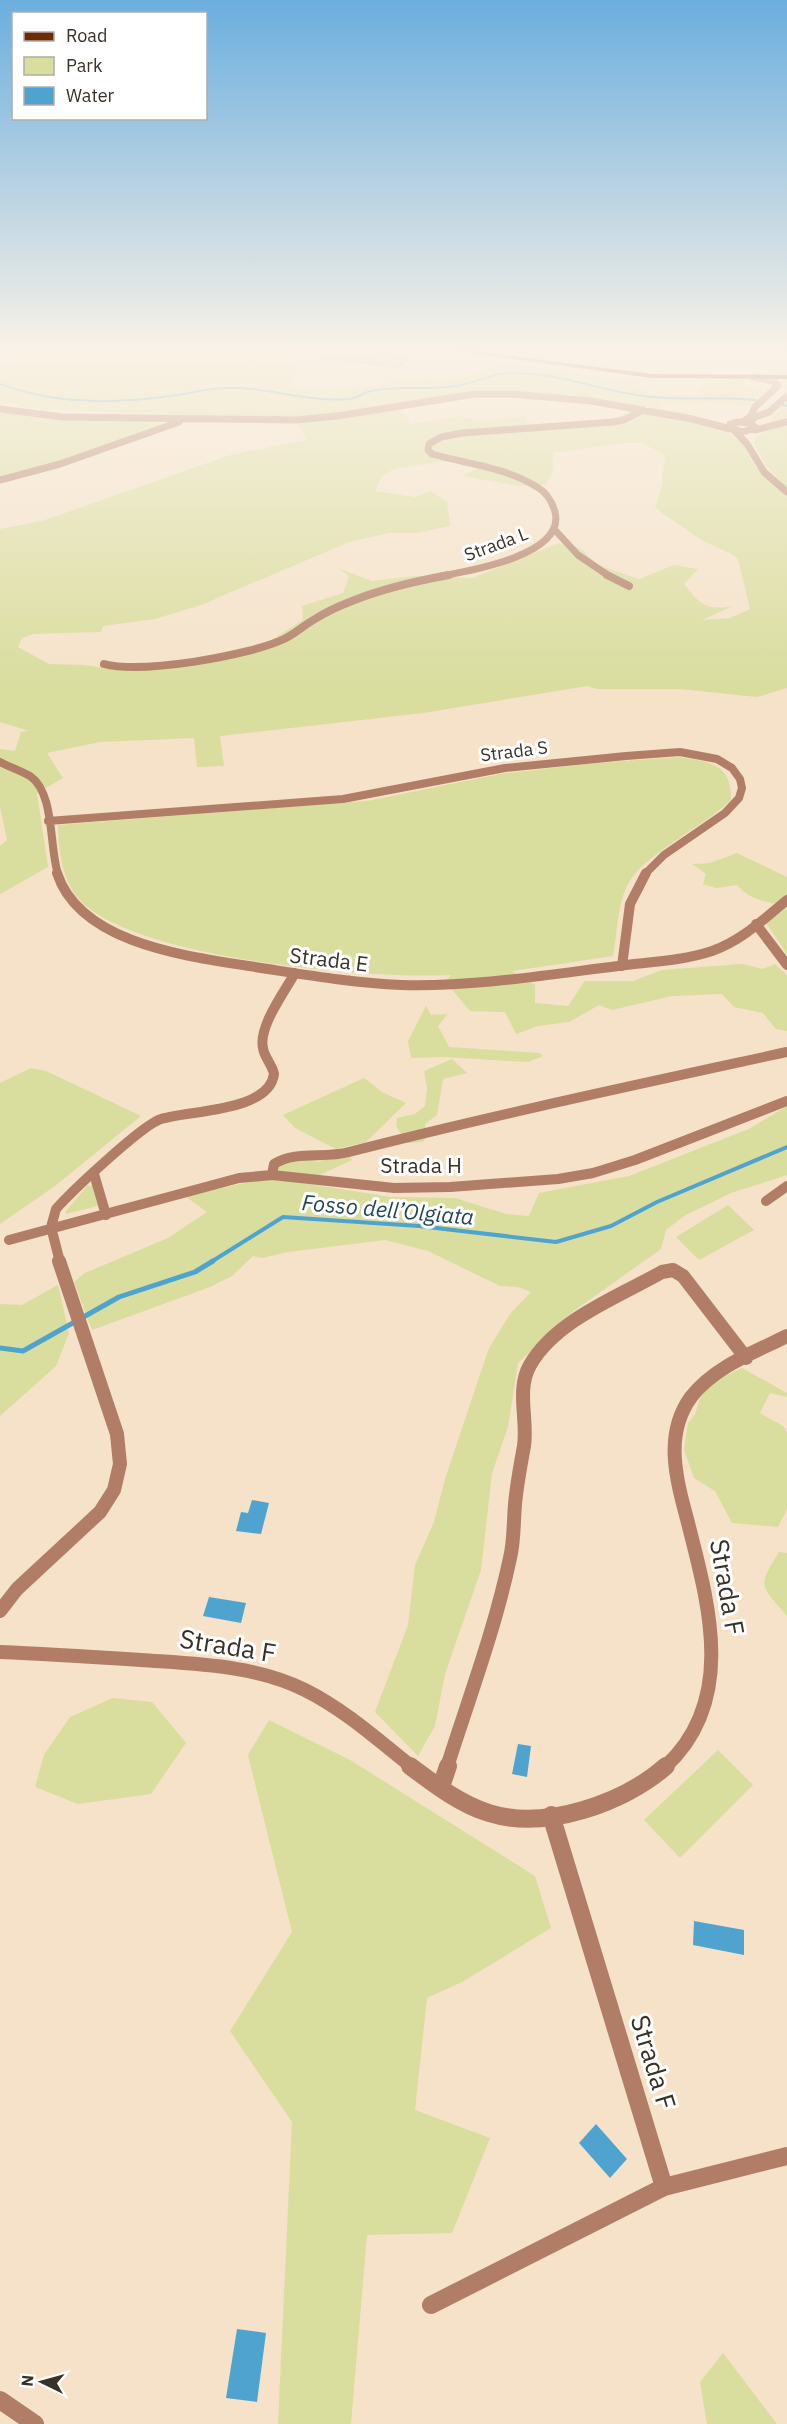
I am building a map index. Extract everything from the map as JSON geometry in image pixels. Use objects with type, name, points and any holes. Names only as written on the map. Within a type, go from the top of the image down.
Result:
[{"type":"street","points":[[0,480],[71,460]]},
{"type":"street","name":"Strada L","points":[[104,664],[114,667],[196,661],[266,645],[287,637],[344,604],[388,587],[473,571],[511,559],[544,542],[554,529],[556,517],[552,504],[541,491],[528,482],[501,471],[457,460]]},
{"type":"street","points":[[757,460],[764,472],[787,492]]},
{"type":"street","points":[[554,529],[576,555],[597,570],[629,586]]},
{"type":"street","name":"Strada S","points":[[48,820],[343,799],[505,768],[602,758],[680,752],[717,759],[732,768],[740,779],[742,788],[739,798],[725,813],[664,855],[643,876],[630,904],[622,966]]},
{"type":"street","name":"Strada E","points":[[0,762],[37,782],[44,794],[55,870],[62,888],[82,911],[106,928],[153,947],[295,973],[351,982],[423,985],[519,979],[622,966],[713,950],[756,924],[787,900]]},
{"type":"street","points":[[756,924],[787,965]]},
{"type":"street","points":[[0,1611],[30,1574],[99,1515],[110,1500],[118,1480],[121,1461],[118,1440],[50,1230],[51,1218],[57,1209],[136,1132],[152,1121],[231,1105],[267,1091],[272,1082],[273,1071],[271,1061],[262,1049],[262,1041],[273,1013],[295,973]]},
{"type":"street","points":[[272,1175],[277,1161],[285,1157],[344,1154],[461,1123],[787,1053]]},
{"type":"street","name":"Strada H","points":[[9,1240],[239,1178],[272,1175],[400,1188],[450,1187],[565,1178],[635,1160],[787,1101]]},
{"type":"street","points":[[94,1174],[106,1215]]},
{"type":"street","points":[[766,1201],[787,1186]]},
{"type":"street","points":[[441,1787],[511,1555],[516,1495],[525,1438],[522,1391],[526,1373],[536,1355],[567,1325],[662,1272],[670,1270],[683,1276],[746,1358]]},
{"type":"street","name":"Strada F","points":[[0,1652],[201,1664],[277,1679],[320,1697],[338,1708],[427,1779],[460,1800],[494,1814],[524,1818],[550,1815],[607,1802],[640,1786],[687,1744],[700,1720],[712,1677],[712,1641],[697,1558],[676,1469],[674,1440],[680,1414],[691,1395],[706,1381],[787,1336]]},
{"type":"street","name":"Strada F","points":[[550,1815],[664,2187]]},
{"type":"street","points":[[431,2305],[664,2187],[787,2156]]},
{"type":"street","points":[[0,2400],[35,2424]]},
{"type":"green space","points":[[0,460],[64,460],[56,463],[0,480]]},
{"type":"green space","points":[[215,460],[449,460],[394,469],[382,476],[375,491],[416,497],[430,491],[447,502],[450,526],[417,533],[389,533],[349,542],[201,605],[155,619],[103,626],[101,632],[33,634],[22,638],[18,647],[49,664],[85,665],[120,670],[251,653],[303,620],[302,606],[343,593],[349,576],[338,568],[372,581],[415,576],[472,578],[559,543],[580,548],[598,565],[639,579],[674,565],[698,569],[684,584],[695,597],[710,607],[733,606],[702,620],[730,618],[750,609],[738,559],[703,541],[655,508],[662,485],[664,460],[752,460],[787,497],[787,688],[757,697],[680,689],[597,689],[587,686],[423,713],[220,736],[224,766],[197,767],[194,738],[100,742],[47,753],[63,778],[37,793],[48,867],[0,894],[0,846],[7,840],[0,806],[0,749],[15,751],[21,732],[29,731],[0,722],[0,529],[42,521]]},
{"type":"green space","points":[[459,460],[553,460],[553,473],[545,485],[518,486],[462,476],[478,468]]},
{"type":"green space","points":[[763,460],[787,460],[787,488]]},
{"type":"green space","points":[[680,757],[710,763],[723,772],[728,779],[731,800],[658,853],[633,876],[626,888],[621,905],[613,956],[512,971],[535,985],[535,1003],[568,1006],[585,981],[633,981],[662,970],[742,964],[763,969],[775,964],[787,975],[787,1031],[776,1029],[763,1013],[734,1007],[722,994],[672,996],[612,1010],[599,1005],[569,1022],[538,1026],[516,1034],[505,1012],[470,1011],[445,981],[451,975],[366,973],[254,961],[198,950],[147,936],[106,919],[78,898],[68,882],[60,854],[58,825],[367,801],[500,774],[596,763]]},
{"type":"green space","points":[[737,853],[787,877],[787,895],[779,904],[756,899],[737,885],[716,888],[703,884],[706,874],[692,864],[710,863]]},
{"type":"green space","points":[[787,908],[787,954],[766,923]]},
{"type":"green space","points":[[426,1006],[431,1015],[448,1014],[438,1026],[449,1047],[540,1053],[543,1056],[528,1062],[443,1057],[411,1058],[408,1041]]},
{"type":"green space","points":[[452,1059],[467,1073],[443,1079],[437,1115],[425,1124],[427,1136],[423,1142],[407,1143],[396,1126],[397,1118],[415,1114],[425,1106],[427,1088],[424,1071]]},
{"type":"green space","points":[[31,1068],[46,1071],[141,1116],[55,1186],[0,1224],[0,1083]]},
{"type":"green space","points":[[364,1078],[382,1092],[406,1103],[366,1142],[336,1149],[295,1128],[283,1115]]},
{"type":"green space","points":[[787,1106],[787,1175],[731,1193],[684,1216],[666,1230],[661,1249],[571,1313],[518,1363],[508,1427],[492,1473],[481,1570],[445,1674],[435,1726],[418,1756],[375,1712],[408,1625],[415,1565],[434,1522],[445,1479],[489,1348],[510,1314],[531,1292],[518,1287],[500,1286],[428,1251],[385,1240],[288,1252],[262,1258],[253,1256],[232,1276],[210,1287],[92,1330],[74,1282],[85,1273],[168,1238],[207,1212],[185,1196],[263,1179],[272,1160],[293,1153],[318,1162],[347,1151],[352,1160],[302,1183],[391,1197],[455,1198],[506,1214],[529,1216],[539,1193],[629,1176],[749,1129]]},
{"type":"green space","points":[[92,1185],[98,1206],[66,1214],[66,1211],[87,1186]]},
{"type":"green space","points":[[728,1205],[754,1230],[699,1260],[676,1237]]},
{"type":"green space","points":[[58,1285],[69,1333],[56,1366],[0,1416],[0,1304],[22,1305]]},
{"type":"green space","points":[[742,1368],[787,1393],[787,1397],[770,1393],[760,1413],[783,1426],[787,1432],[787,1509],[778,1527],[732,1523],[715,1491],[694,1478],[684,1450],[688,1423],[695,1414],[703,1390]]},
{"type":"green space","points":[[779,1552],[787,1553],[787,1616],[765,1586],[767,1573]]},
{"type":"green space","points":[[113,1698],[152,1702],[186,1743],[151,1794],[78,1804],[35,1787],[44,1755],[70,1717]]},
{"type":"green space","points":[[269,1720],[350,1760],[535,1876],[551,1928],[462,1982],[427,1998],[415,2110],[490,2138],[452,2233],[367,2235],[351,2424],[278,2424],[292,2122],[230,2031],[292,1932],[248,1755]]},
{"type":"green space","points":[[718,1750],[753,1785],[680,1858],[644,1820]]},
{"type":"green space","points":[[723,2353],[777,2424],[707,2424],[700,2382]]},
{"type":"water","points":[[252,1500],[269,1503],[261,1534],[236,1531],[241,1512],[248,1513]]},
{"type":"water","points":[[209,1597],[246,1603],[241,1623],[203,1616]]},
{"type":"water","points":[[518,1744],[531,1746],[527,1777],[512,1774]]},
{"type":"water","points":[[694,1921],[744,1930],[744,1955],[693,1945]]},
{"type":"water","points":[[596,2124],[627,2159],[610,2178],[579,2143]]},
{"type":"water","points":[[237,2329],[266,2333],[257,2402],[226,2398]]},
{"type":"waterway","name":"Fosso dell’Olgiata","points":[[211,1262],[283,1217],[419,1226],[556,1242],[611,1226],[657,1202],[787,1147]]},
{"type":"waterway","name":"Fosso dell’Olgiata","points":[[0,1348],[23,1351],[119,1297],[195,1272],[213,1261]]}]
